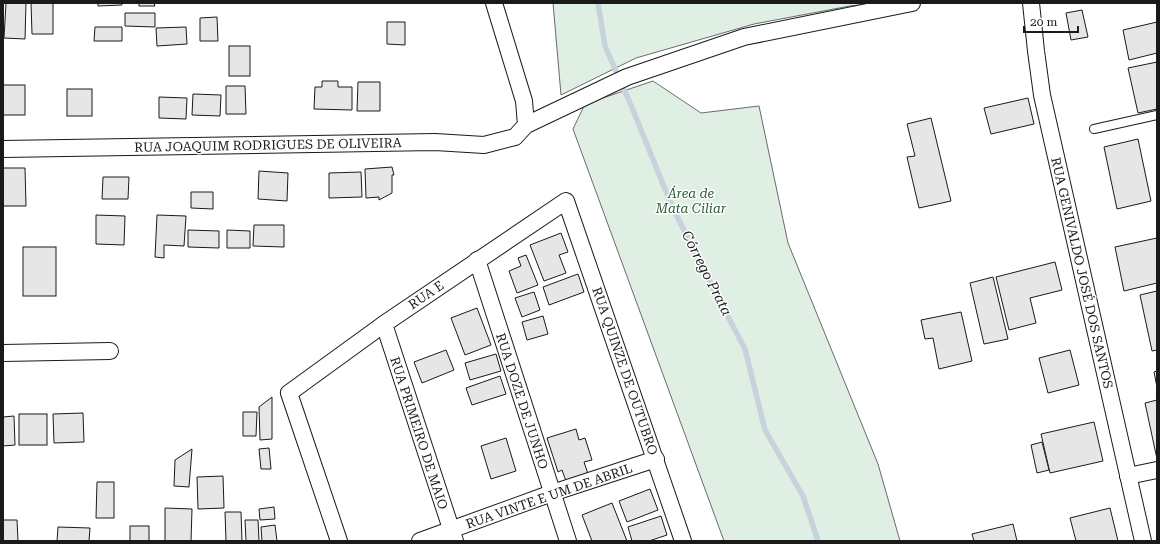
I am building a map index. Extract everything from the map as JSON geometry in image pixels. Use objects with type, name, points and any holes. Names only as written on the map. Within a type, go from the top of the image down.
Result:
[{"type":"street","points":[[494,3],[524,101],[526,125]]},
{"type":"street","name":"RUA JOAQUIM RODRIGUES DE OLIVEIRA","points":[[3,149],[435,142],[484,145],[515,137],[526,125],[627,77],[744,37],[912,3]]},
{"type":"street","name":"RUA GENIVALDO JOSÉ DOS SANTOS","points":[[1032,3],[1036,52],[1042,95],[1143,541]]},
{"type":"street","name":"RUA E","points":[[339,541],[289,393],[384,324],[566,201]]},
{"type":"street","name":"RUA QUINZE DE OUTUBRO","points":[[566,201],[683,541]]},
{"type":"street","name":"RUA DOZE DE JUNHO","points":[[477,260],[568,541]]},
{"type":"street","name":"RUA PRIMEIRO DE MAIO","points":[[384,324],[453,535]]},
{"type":"street","points":[[3,353],[110,351]]},
{"type":"street","name":"RUA VINTE E UM DE ABRIL","points":[[420,541],[453,535],[552,493],[656,459]]},
{"type":"street","points":[[1128,476],[1157,470]]},
{"type":"lane","points":[[1094,128],[1157,115]]},
{"type":"green space","points":[[553,3],[877,3],[850,6],[754,24],[636,58],[561,95]]},
{"type":"green space","name":"Área de Mata Ciliar","points":[[653,81],[701,113],[759,106],[788,243],[878,464],[900,541],[724,541],[573,129],[585,104]]},
{"type":"building","points":[[6,3],[26,3],[25,39],[4,38]]},
{"type":"building","points":[[31,3],[53,3],[53,34],[32,34]]},
{"type":"building","points":[[98,3],[122,3],[122,5],[98,6]]},
{"type":"building","points":[[139,3],[154,3],[155,6],[139,6]]},
{"type":"building","points":[[1082,10],[1088,37],[1071,40],[1066,13]]},
{"type":"building","points":[[125,13],[155,13],[155,27],[125,26]]},
{"type":"building","points":[[217,17],[218,41],[200,41],[200,18]]},
{"type":"building","points":[[387,22],[405,22],[405,45],[387,44]]},
{"type":"building","points":[[1157,22],[1157,53],[1129,60],[1123,30]]},
{"type":"building","points":[[95,27],[122,27],[122,41],[94,41]]},
{"type":"building","points":[[186,27],[187,44],[157,46],[156,28]]},
{"type":"building","points":[[229,46],[250,46],[250,76],[229,76]]},
{"type":"building","points":[[1157,62],[1157,109],[1138,113],[1128,68]]},
{"type":"building","points":[[322,81],[338,81],[338,87],[352,87],[352,110],[314,109],[315,87],[322,87]]},
{"type":"building","points":[[358,82],[380,82],[380,111],[357,111]]},
{"type":"building","points":[[3,85],[25,85],[25,115],[3,115]]},
{"type":"building","points":[[226,86],[245,86],[246,114],[226,114]]},
{"type":"building","points":[[67,89],[92,89],[92,116],[67,116]]},
{"type":"building","points":[[193,94],[221,95],[220,116],[192,115]]},
{"type":"building","points":[[159,97],[187,98],[186,119],[159,118]]},
{"type":"building","points":[[1028,98],[1034,124],[991,134],[984,108]]},
{"type":"building","points":[[931,118],[951,201],[919,208],[907,157],[915,156],[907,124]]},
{"type":"building","points":[[1138,139],[1151,201],[1117,209],[1104,147]]},
{"type":"building","points":[[392,167],[394,175],[392,175],[392,193],[379,200],[379,197],[366,198],[365,169]]},
{"type":"building","points":[[3,168],[25,168],[26,206],[3,206]]},
{"type":"building","points":[[259,171],[288,173],[287,201],[258,199]]},
{"type":"building","points":[[361,172],[362,197],[329,198],[329,173]]},
{"type":"building","points":[[103,177],[129,177],[128,199],[102,199]]},
{"type":"building","points":[[191,192],[213,192],[213,209],[191,208]]},
{"type":"building","points":[[96,215],[125,216],[124,245],[96,244]]},
{"type":"building","points":[[157,215],[186,216],[184,246],[164,245],[164,258],[155,257]]},
{"type":"building","points":[[254,225],[284,225],[284,247],[253,246]]},
{"type":"building","points":[[188,230],[219,231],[219,248],[188,247]]},
{"type":"building","points":[[227,230],[250,231],[250,248],[227,248]]},
{"type":"building","points":[[561,233],[568,252],[559,255],[566,273],[544,281],[530,245]]},
{"type":"building","points":[[1157,238],[1157,283],[1124,291],[1115,247]]},
{"type":"building","points":[[23,247],[56,247],[56,296],[23,296]]},
{"type":"building","points":[[526,255],[538,285],[517,293],[509,271],[521,266],[518,258]]},
{"type":"building","points":[[1055,262],[1062,290],[1030,298],[1036,323],[1009,330],[996,277]]},
{"type":"building","points":[[578,274],[584,292],[549,305],[543,287]]},
{"type":"building","points":[[993,277],[1008,339],[984,344],[970,283]]},
{"type":"building","points":[[1157,291],[1157,350],[1152,351],[1140,295]]},
{"type":"building","points":[[534,292],[540,310],[522,317],[515,298]]},
{"type":"building","points":[[477,308],[491,345],[465,355],[451,318]]},
{"type":"building","points":[[961,312],[972,361],[939,369],[933,338],[925,339],[921,320]]},
{"type":"building","points":[[543,316],[548,334],[527,340],[522,322]]},
{"type":"building","points":[[446,350],[454,370],[422,383],[414,362]]},
{"type":"building","points":[[1070,350],[1079,385],[1048,393],[1039,358]]},
{"type":"building","points":[[496,354],[501,371],[470,380],[465,363]]},
{"type":"building","points":[[1157,371],[1157,387],[1154,372]]},
{"type":"building","points":[[500,376],[506,394],[472,405],[466,388]]},
{"type":"building","points":[[272,397],[272,439],[260,440],[259,407]]},
{"type":"building","points":[[1157,400],[1157,459],[1145,403]]},
{"type":"building","points":[[243,412],[257,412],[256,436],[243,436]]},
{"type":"building","points":[[83,413],[84,442],[54,443],[53,414]]},
{"type":"building","points":[[19,414],[47,414],[47,445],[19,445]]},
{"type":"building","points":[[14,416],[15,445],[3,446],[3,417]]},
{"type":"building","points":[[1094,422],[1103,461],[1050,473],[1041,434]]},
{"type":"building","points":[[576,429],[579,440],[585,438],[592,460],[584,462],[588,474],[566,481],[562,470],[558,472],[547,438]]},
{"type":"building","points":[[506,438],[516,471],[491,479],[481,446]]},
{"type":"building","points":[[1042,442],[1049,470],[1037,473],[1031,445]]},
{"type":"building","points":[[269,448],[271,469],[261,469],[259,449]]},
{"type":"building","points":[[192,449],[189,487],[174,486],[175,460]]},
{"type":"building","points":[[223,476],[224,508],[198,509],[197,477]]},
{"type":"building","points":[[97,482],[114,482],[114,518],[96,518]]},
{"type":"building","points":[[650,489],[658,510],[627,522],[619,501]]},
{"type":"building","points":[[612,503],[627,541],[592,541],[582,515]]},
{"type":"building","points":[[274,507],[275,519],[260,520],[259,509]]},
{"type":"building","points":[[165,508],[192,509],[191,541],[165,541]]},
{"type":"building","points":[[1110,508],[1118,541],[1076,541],[1070,518]]},
{"type":"building","points":[[225,512],[241,512],[242,541],[226,541]]},
{"type":"building","points":[[661,516],[667,535],[649,541],[632,541],[628,527]]},
{"type":"building","points":[[3,520],[17,520],[18,541],[3,541]]},
{"type":"building","points":[[245,520],[258,520],[259,541],[246,541]]},
{"type":"building","points":[[1013,524],[1017,541],[974,541],[972,534]]},
{"type":"building","points":[[275,525],[277,541],[262,541],[261,527]]},
{"type":"building","points":[[130,526],[149,526],[149,541],[130,541]]},
{"type":"building","points":[[58,527],[90,528],[89,541],[57,541]]},
{"type":"waterway","name":"Córrego Prata","points":[[598,3],[605,46],[671,204],[745,349],[765,430],[803,496],[818,541]]}]
